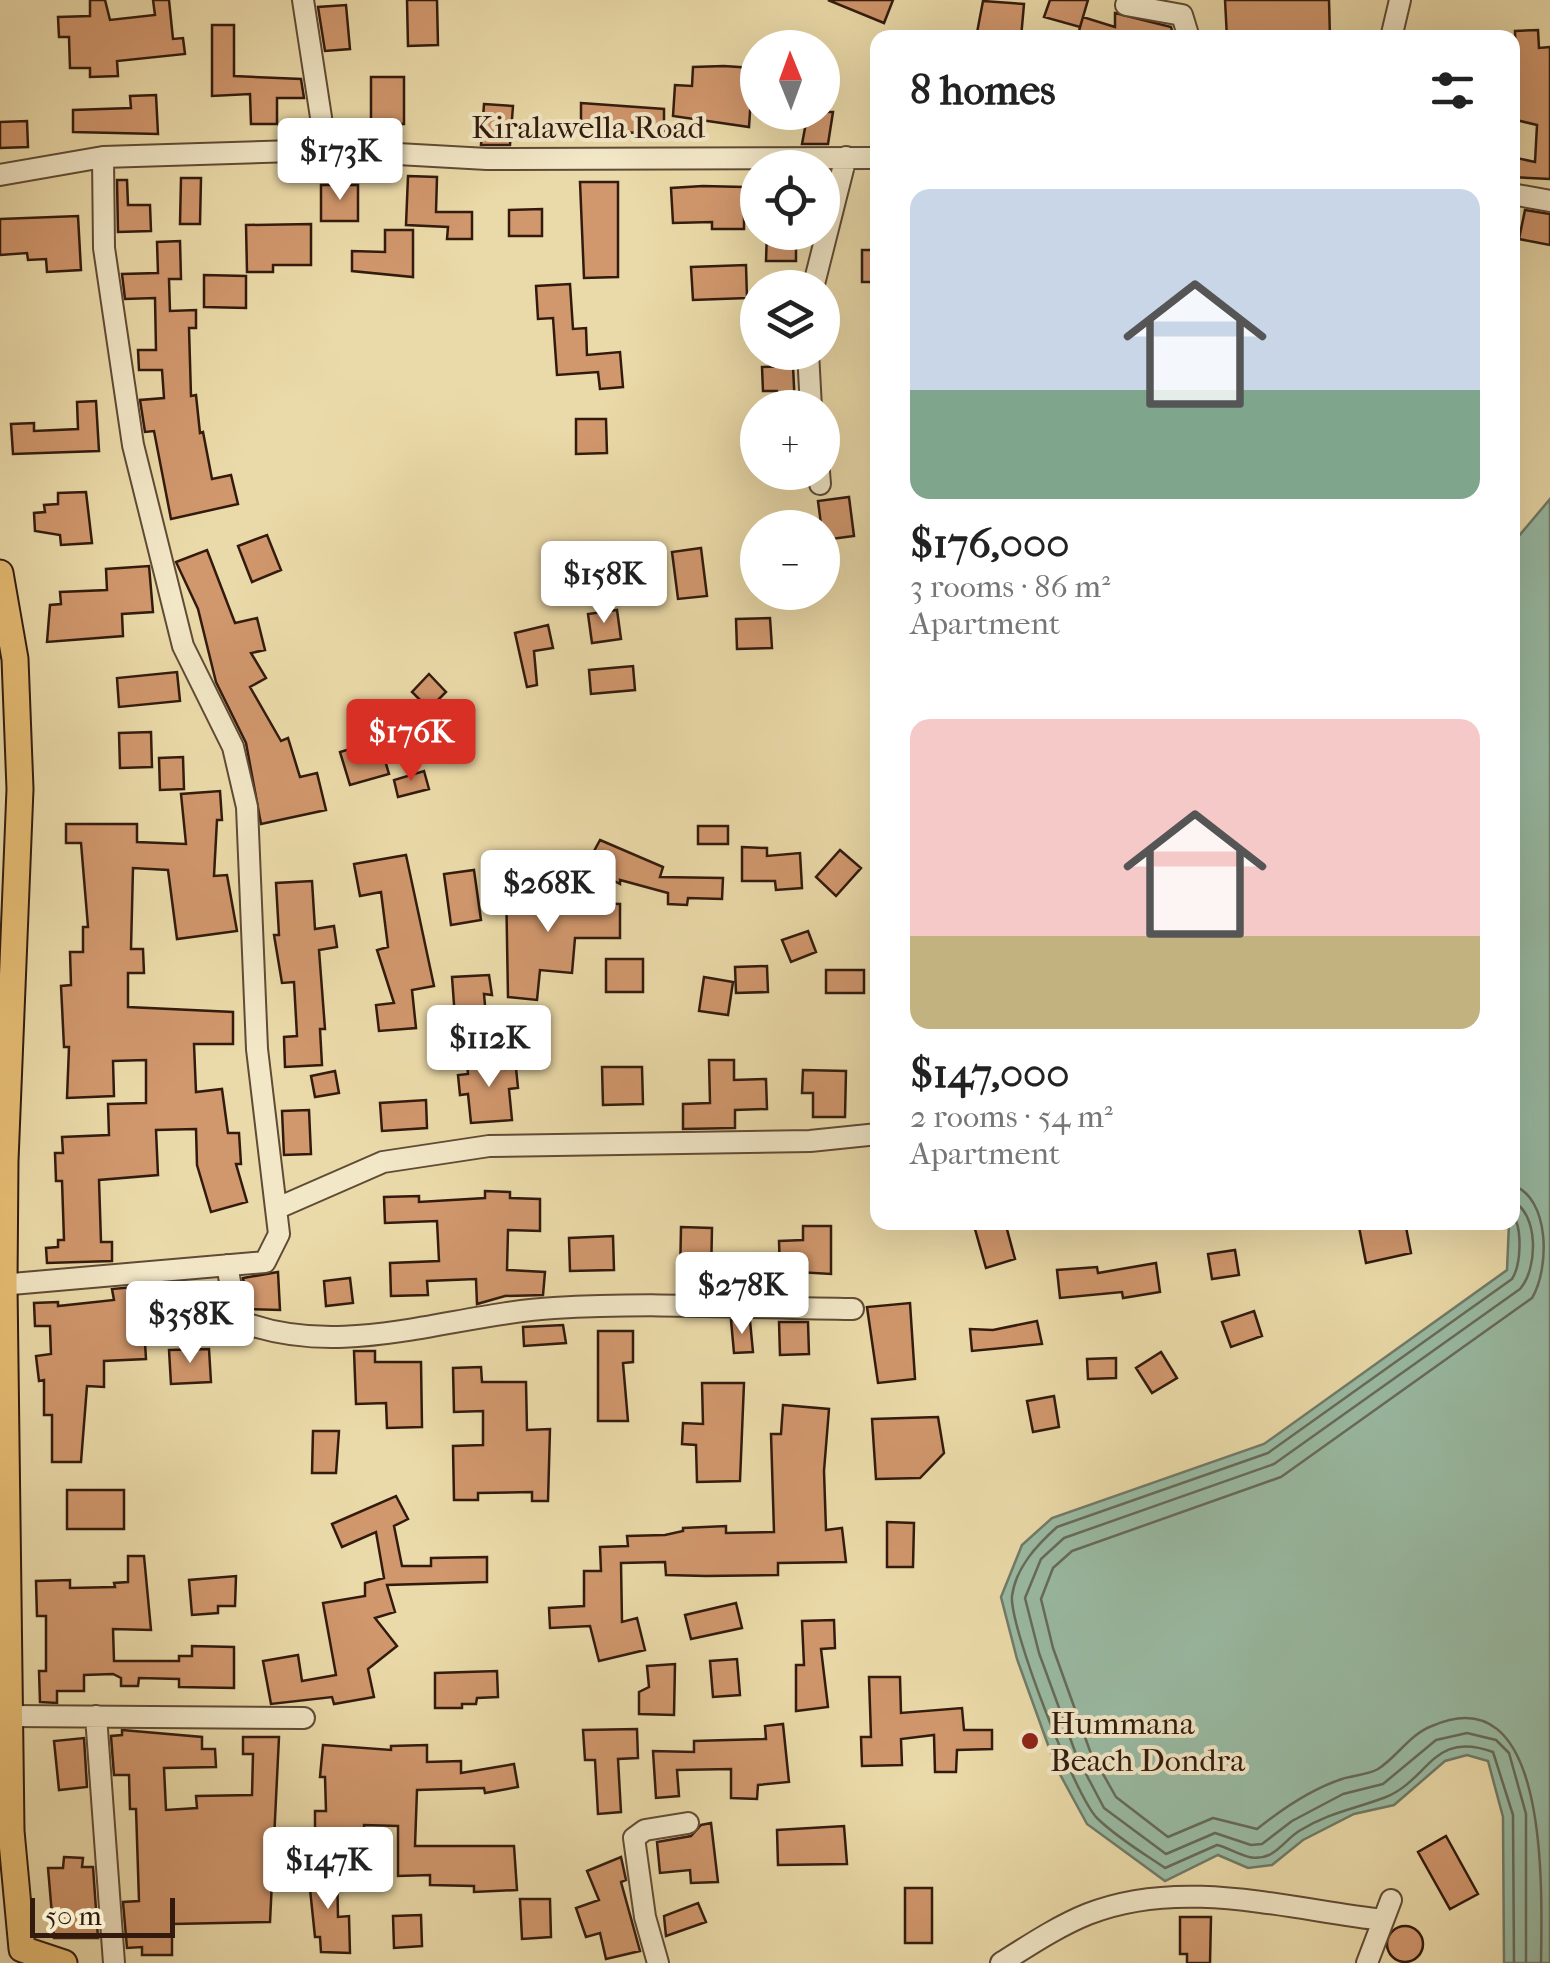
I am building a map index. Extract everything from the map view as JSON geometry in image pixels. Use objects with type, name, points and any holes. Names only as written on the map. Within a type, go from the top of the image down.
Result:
[{"type":"main road","points":[[0,573],[14,659],[20,789],[2,1285],[11,1831],[22,1956],[64,1963]]},
{"type":"street","points":[[303,0],[326,150]]},
{"type":"street","points":[[1393,30],[1400,0]]},
{"type":"street","points":[[1126,5],[1182,15],[1187,30]]},
{"type":"street","name":"Kiralawella Road","points":[[0,175],[103,157],[326,150],[486,159],[870,158]]},
{"type":"street","points":[[2,1285],[265,1262],[280,1234],[280,1207],[257,1049],[247,807],[233,746],[183,646],[133,445],[104,248],[103,157]]},
{"type":"street","points":[[818,270],[846,157]]},
{"type":"street","points":[[1520,195],[1550,201]]},
{"type":"street","points":[[280,1207],[383,1162],[489,1146],[810,1141],[870,1135]]},
{"type":"street","points":[[227,1265],[237,1320],[255,1327],[354,1339],[553,1308],[853,1308]]},
{"type":"street","points":[[10,1716],[304,1718]]},
{"type":"street","points":[[96,1716],[114,1963]]},
{"type":"street","points":[[658,1963],[645,1917],[634,1836],[688,1823]]},
{"type":"street","points":[[1001,1963],[1086,1915],[1173,1897],[1235,1899],[1383,1920]]},
{"type":"street","points":[[1366,1963],[1391,1900]]},
{"type":"water","points":[[1550,499],[1550,1963],[1504,1963],[1503,1817],[1488,1761],[1467,1755],[1445,1761],[1394,1805],[1354,1814],[1303,1840],[1272,1865],[1248,1868],[1218,1855],[1165,1881],[1087,1824],[1056,1767],[1017,1659],[1001,1597],[1022,1545],[1052,1518],[1264,1444],[1507,1270],[1509,1230],[1520,1230],[1520,535]]},
{"type":"building","points":[[90,0],[105,0],[110,20],[155,15],[153,0],[169,0],[173,39],[183,38],[185,54],[117,61],[118,76],[90,77],[90,68],[70,68],[69,37],[59,37],[58,17],[90,16]]},
{"type":"building","points":[[407,0],[437,0],[438,45],[408,46]]},
{"type":"building","points":[[828,0],[893,0],[884,23]]},
{"type":"building","points":[[1050,0],[1088,0],[1080,27],[1044,17]]},
{"type":"building","points":[[1225,0],[1329,0],[1330,30],[1227,30]]},
{"type":"building","points":[[983,1],[1024,4],[1022,30],[978,30]]},
{"type":"building","points":[[346,5],[350,49],[325,51],[318,7]]},
{"type":"building","points":[[1115,13],[1172,30],[1079,30],[1083,17],[1115,27]]},
{"type":"building","points":[[212,25],[234,25],[234,76],[301,79],[304,98],[277,98],[277,124],[251,124],[250,94],[212,96]]},
{"type":"building","points":[[1538,30],[1539,48],[1550,47],[1550,179],[1520,177],[1520,159],[1535,162],[1537,125],[1520,121],[1520,31]]},
{"type":"building","points":[[693,67],[740,67],[740,126],[673,116],[675,85],[692,86]]},
{"type":"building","points":[[371,77],[404,77],[404,124],[371,124]]},
{"type":"building","points":[[156,95],[158,134],[73,132],[73,110],[131,108],[130,96]]},
{"type":"building","points":[[581,103],[664,109],[664,133],[581,132]]},
{"type":"building","points":[[484,104],[513,106],[510,145],[481,145]]},
{"type":"building","points":[[27,121],[28,147],[0,148],[0,122]]},
{"type":"building","points":[[805,130],[830,130],[828,144],[802,144]]},
{"type":"building","points":[[408,176],[437,177],[436,212],[472,212],[472,239],[447,239],[448,227],[406,225]]},
{"type":"building","points":[[181,178],[201,178],[200,224],[180,224]]},
{"type":"building","points":[[117,180],[127,180],[128,205],[150,205],[151,231],[118,232]]},
{"type":"building","points":[[580,182],[618,182],[618,277],[584,278]]},
{"type":"building","points":[[321,185],[358,185],[358,221],[321,221]]},
{"type":"building","points":[[740,187],[740,229],[712,229],[712,222],[673,223],[671,188]]},
{"type":"building","points":[[542,209],[542,236],[509,236],[509,210]]},
{"type":"building","points":[[1525,210],[1550,214],[1550,245],[1520,239]]},
{"type":"building","points":[[78,216],[81,270],[47,272],[46,259],[28,260],[27,253],[0,255],[0,219]]},
{"type":"building","points":[[311,224],[311,265],[273,265],[273,272],[247,272],[246,225]]},
{"type":"building","points":[[385,230],[413,230],[413,277],[352,271],[352,251],[385,252]]},
{"type":"building","points":[[180,241],[181,279],[169,279],[170,311],[196,310],[196,328],[189,328],[191,396],[196,395],[200,433],[203,432],[212,479],[231,475],[238,504],[171,519],[154,431],[145,432],[140,400],[164,398],[162,370],[139,370],[138,350],[156,350],[155,298],[125,299],[122,274],[158,273],[157,242]]},
{"type":"building","points":[[766,250],[796,250],[796,261],[766,261]]},
{"type":"building","points":[[862,250],[870,250],[870,282],[862,282]]},
{"type":"building","points":[[746,265],[746,270],[740,270],[740,298],[693,300],[691,267]]},
{"type":"building","points":[[204,275],[246,276],[246,308],[204,307]]},
{"type":"building","points":[[570,284],[573,329],[586,328],[587,355],[620,352],[623,387],[600,389],[598,372],[557,375],[553,318],[538,319],[536,286]]},
{"type":"building","points":[[762,370],[793,370],[794,390],[763,390]]},
{"type":"building","points":[[96,401],[99,451],[13,454],[11,424],[34,423],[34,431],[78,429],[77,402]]},
{"type":"building","points":[[576,419],[606,419],[607,453],[576,454]]},
{"type":"building","points":[[86,492],[92,543],[61,545],[60,535],[35,531],[34,513],[45,512],[44,505],[58,504],[58,493]]},
{"type":"building","points":[[849,497],[854,536],[840,538],[840,510],[819,510],[818,501]]},
{"type":"building","points":[[267,535],[281,570],[252,582],[238,546]]},
{"type":"building","points":[[701,548],[707,596],[678,599],[672,552]]},
{"type":"building","points":[[207,550],[235,623],[257,618],[265,650],[251,653],[266,678],[250,687],[281,741],[288,738],[300,777],[317,773],[326,810],[261,824],[246,743],[216,682],[198,609],[176,562]]},
{"type":"building","points":[[149,566],[153,612],[122,614],[123,636],[47,642],[50,605],[61,604],[60,592],[107,590],[106,569]]},
{"type":"building","points":[[617,610],[621,639],[592,643],[588,614]]},
{"type":"building","points":[[770,618],[772,648],[737,649],[736,619]]},
{"type":"building","points":[[548,625],[553,648],[534,651],[537,685],[527,687],[515,633]]},
{"type":"building","points":[[633,666],[635,690],[591,694],[589,670]]},
{"type":"building","points":[[177,672],[180,701],[119,707],[117,678]]},
{"type":"building","points":[[429,674],[446,692],[429,709],[412,692]]},
{"type":"building","points":[[151,732],[152,767],[120,768],[119,733]]},
{"type":"building","points":[[379,740],[389,774],[350,785],[340,752]]},
{"type":"building","points":[[183,757],[184,789],[160,790],[159,758]]},
{"type":"building","points":[[424,771],[429,789],[398,797],[394,780]]},
{"type":"building","points":[[220,791],[222,820],[217,820],[214,876],[227,875],[237,931],[177,939],[168,870],[133,868],[131,949],[143,949],[144,973],[128,973],[128,1007],[233,1012],[233,1044],[194,1044],[196,1092],[222,1089],[228,1133],[239,1133],[241,1164],[236,1164],[247,1202],[211,1212],[197,1165],[196,1129],[156,1130],[158,1175],[99,1180],[101,1242],[112,1242],[112,1261],[47,1263],[46,1248],[58,1247],[58,1240],[64,1240],[62,1181],[56,1181],[55,1153],[63,1153],[62,1137],[109,1135],[108,1104],[146,1103],[146,1060],[113,1061],[114,1096],[67,1098],[69,1047],[64,1047],[61,986],[71,985],[70,952],[83,952],[83,927],[88,927],[81,843],[66,843],[66,824],[137,824],[137,842],[186,844],[181,794]]},
{"type":"building","points":[[698,826],[728,826],[728,844],[698,844]]},
{"type":"building","points":[[600,840],[663,867],[660,877],[723,878],[722,899],[688,898],[687,905],[668,904],[668,893],[620,880],[620,884],[586,866]]},
{"type":"building","points":[[742,847],[767,848],[767,856],[800,853],[802,888],[776,890],[775,881],[742,881]]},
{"type":"building","points":[[840,850],[861,868],[836,896],[816,877]]},
{"type":"building","points":[[406,855],[434,986],[412,990],[416,1028],[379,1031],[376,1005],[394,1003],[377,950],[388,947],[381,892],[360,896],[354,864]]},
{"type":"building","points":[[474,870],[481,920],[451,925],[444,874]]},
{"type":"building","points":[[312,881],[315,929],[334,926],[337,947],[319,950],[325,1029],[320,1029],[322,1065],[285,1067],[284,1037],[297,1036],[294,982],[282,983],[274,935],[279,935],[276,883]]},
{"type":"building","points":[[537,881],[537,899],[587,908],[587,903],[620,904],[620,938],[575,938],[572,973],[540,970],[537,1000],[508,997],[506,882]]},
{"type":"building","points":[[808,931],[816,952],[791,962],[782,940]]},
{"type":"building","points":[[606,959],[643,959],[643,992],[606,992]]},
{"type":"building","points":[[767,966],[768,992],[736,993],[735,967]]},
{"type":"building","points":[[826,970],[864,970],[864,993],[826,993]]},
{"type":"building","points":[[489,975],[492,995],[484,994],[486,1016],[455,1018],[452,977]]},
{"type":"building","points":[[704,977],[733,982],[728,1015],[699,1011]]},
{"type":"building","points":[[505,1059],[506,1069],[516,1068],[518,1088],[509,1089],[512,1120],[471,1123],[468,1094],[460,1095],[458,1075],[468,1074],[467,1062]]},
{"type":"building","points":[[709,1060],[734,1060],[734,1080],[766,1079],[767,1109],[735,1110],[735,1128],[683,1129],[683,1104],[710,1103]]},
{"type":"building","points":[[602,1067],[642,1067],[643,1104],[603,1105]]},
{"type":"building","points":[[803,1070],[846,1071],[845,1117],[813,1117],[813,1093],[802,1093]]},
{"type":"building","points":[[335,1071],[339,1093],[315,1097],[311,1076]]},
{"type":"building","points":[[426,1100],[427,1128],[382,1131],[380,1103]]},
{"type":"building","points":[[309,1110],[311,1154],[284,1155],[282,1111]]},
{"type":"building","points":[[485,1191],[510,1192],[510,1198],[540,1199],[540,1231],[508,1230],[507,1270],[545,1272],[543,1295],[505,1296],[477,1304],[476,1279],[427,1281],[428,1295],[391,1296],[390,1263],[439,1261],[437,1221],[385,1223],[384,1197],[419,1196],[419,1202],[485,1198]]},
{"type":"building","points":[[803,1226],[831,1226],[831,1274],[780,1271],[779,1241],[803,1240]]},
{"type":"building","points":[[681,1227],[712,1228],[711,1278],[680,1278]]},
{"type":"building","points":[[975,1230],[1007,1230],[1015,1259],[986,1268]]},
{"type":"building","points":[[1360,1230],[1407,1230],[1411,1253],[1366,1263]]},
{"type":"building","points":[[613,1236],[614,1270],[570,1271],[569,1238]]},
{"type":"building","points":[[1235,1250],[1239,1275],[1212,1279],[1208,1254]]},
{"type":"building","points":[[1156,1263],[1160,1292],[1123,1298],[1122,1292],[1060,1298],[1057,1270],[1097,1267],[1098,1273]]},
{"type":"building","points":[[278,1272],[280,1310],[249,1309],[243,1278]]},
{"type":"building","points":[[350,1278],[353,1303],[326,1306],[324,1281]]},
{"type":"building","points":[[133,1287],[136,1310],[143,1309],[146,1359],[104,1361],[104,1387],[87,1386],[81,1462],[52,1462],[52,1415],[44,1415],[44,1380],[39,1381],[36,1356],[51,1354],[50,1326],[35,1326],[34,1303],[58,1302],[58,1306],[114,1300],[112,1289]]},
{"type":"building","points":[[910,1303],[915,1379],[878,1383],[867,1307]]},
{"type":"building","points":[[1254,1311],[1262,1336],[1231,1347],[1222,1322]]},
{"type":"building","points":[[731,1320],[750,1321],[753,1352],[734,1353]]},
{"type":"building","points":[[1037,1321],[1042,1344],[972,1351],[970,1329],[993,1330]]},
{"type":"building","points":[[779,1322],[808,1322],[809,1354],[780,1355]]},
{"type":"building","points":[[563,1325],[566,1343],[524,1346],[523,1327]]},
{"type":"building","points":[[598,1331],[633,1331],[633,1362],[623,1363],[628,1421],[598,1421]]},
{"type":"building","points":[[209,1349],[211,1382],[171,1384],[169,1350]]},
{"type":"building","points":[[354,1351],[375,1351],[375,1362],[421,1362],[422,1427],[387,1428],[386,1403],[356,1404]]},
{"type":"building","points":[[1161,1352],[1177,1378],[1152,1393],[1136,1368]]},
{"type":"building","points":[[1116,1358],[1116,1378],[1088,1379],[1087,1359]]},
{"type":"building","points":[[481,1367],[482,1382],[526,1382],[527,1430],[550,1429],[548,1501],[532,1501],[532,1492],[478,1493],[478,1500],[454,1500],[453,1446],[483,1445],[483,1411],[454,1412],[453,1368]]},
{"type":"building","points":[[702,1383],[744,1383],[740,1481],[697,1482],[696,1445],[682,1444],[683,1423],[703,1424]]},
{"type":"building","points":[[1054,1396],[1059,1427],[1033,1432],[1027,1401]]},
{"type":"building","points":[[783,1405],[829,1409],[824,1471],[826,1530],[842,1528],[846,1562],[778,1563],[778,1575],[706,1576],[666,1575],[665,1562],[621,1563],[622,1622],[637,1618],[645,1650],[599,1661],[590,1626],[550,1628],[549,1608],[584,1606],[584,1571],[601,1571],[600,1547],[628,1546],[627,1536],[665,1535],[683,1528],[726,1526],[726,1533],[774,1532],[771,1434],[781,1434]]},
{"type":"building","points":[[938,1417],[944,1453],[920,1478],[876,1479],[872,1419]]},
{"type":"building","points":[[313,1431],[339,1431],[336,1473],[312,1473]]},
{"type":"building","points":[[67,1490],[124,1490],[124,1529],[67,1529]]},
{"type":"building","points":[[396,1496],[408,1519],[394,1526],[402,1566],[431,1566],[431,1558],[487,1557],[487,1582],[387,1585],[395,1612],[375,1618],[397,1646],[368,1669],[374,1697],[334,1704],[332,1697],[271,1704],[263,1661],[298,1655],[302,1681],[336,1675],[323,1603],[365,1596],[365,1583],[384,1578],[376,1532],[342,1547],[332,1524]]},
{"type":"building","points":[[887,1522],[914,1523],[913,1567],[887,1567]]},
{"type":"building","points":[[128,1556],[144,1556],[151,1630],[113,1629],[114,1661],[179,1661],[179,1656],[192,1656],[192,1646],[234,1647],[234,1688],[179,1687],[179,1679],[139,1678],[138,1686],[121,1686],[121,1678],[113,1674],[84,1675],[84,1691],[57,1691],[57,1703],[40,1702],[39,1671],[46,1671],[46,1616],[37,1616],[36,1581],[70,1580],[70,1588],[115,1587],[114,1583],[128,1582]]},
{"type":"building","points":[[236,1576],[235,1606],[218,1606],[218,1613],[192,1615],[189,1580]]},
{"type":"building","points":[[736,1603],[742,1628],[691,1639],[685,1615]]},
{"type":"building","points":[[834,1620],[835,1648],[821,1649],[828,1707],[796,1711],[796,1665],[804,1665],[802,1621]]},
{"type":"building","points":[[737,1659],[740,1695],[713,1697],[710,1661]]},
{"type":"building","points":[[675,1664],[674,1715],[639,1714],[639,1692],[649,1687],[647,1666]]},
{"type":"building","points":[[497,1671],[498,1697],[477,1698],[476,1704],[462,1704],[462,1708],[435,1708],[435,1673]]},
{"type":"building","points":[[869,1677],[900,1677],[901,1713],[962,1708],[964,1730],[992,1730],[992,1749],[957,1750],[956,1772],[935,1772],[934,1735],[901,1739],[902,1765],[862,1766],[861,1737],[871,1737]]},
{"type":"building","points":[[783,1724],[789,1782],[758,1785],[757,1799],[731,1798],[731,1769],[677,1770],[679,1796],[656,1798],[653,1751],[694,1752],[694,1741],[766,1739],[765,1726]]},
{"type":"building","points":[[637,1729],[638,1758],[618,1759],[621,1812],[598,1814],[595,1760],[585,1760],[583,1730]]},
{"type":"building","points":[[122,1730],[202,1737],[202,1749],[215,1749],[216,1767],[164,1768],[166,1810],[197,1808],[196,1796],[252,1795],[253,1754],[243,1754],[243,1737],[279,1737],[270,1922],[172,1924],[172,1955],[142,1955],[142,1947],[127,1948],[123,1902],[139,1901],[136,1809],[130,1809],[129,1775],[114,1775],[111,1736],[122,1735]]},
{"type":"building","points":[[84,1738],[87,1787],[59,1790],[54,1741]]},
{"type":"building","points":[[323,1745],[391,1750],[391,1746],[427,1745],[427,1762],[461,1761],[461,1773],[514,1764],[518,1787],[485,1793],[484,1788],[417,1790],[415,1846],[514,1846],[517,1890],[474,1892],[474,1886],[430,1885],[430,1875],[398,1876],[398,1826],[364,1825],[365,1859],[335,1860],[334,1835],[315,1835],[315,1811],[326,1811],[325,1777],[320,1777]]},
{"type":"building","points":[[711,1823],[718,1882],[691,1883],[690,1870],[660,1873],[657,1842],[691,1836],[701,1825]]},
{"type":"building","points":[[844,1826],[847,1864],[778,1865],[777,1830]]},
{"type":"building","points":[[1446,1836],[1478,1894],[1450,1909],[1418,1852]]},
{"type":"building","points":[[64,1857],[83,1858],[82,1867],[93,1867],[98,1938],[54,1938],[48,1868],[63,1868]]},
{"type":"building","points":[[621,1857],[626,1880],[621,1882],[640,1951],[606,1959],[600,1933],[586,1937],[576,1908],[599,1900],[587,1871]]},
{"type":"building","points":[[337,1869],[338,1917],[349,1916],[350,1953],[321,1952],[320,1937],[315,1937],[308,1870]]},
{"type":"building","points":[[905,1888],[932,1888],[932,1943],[905,1943]]},
{"type":"building","points":[[520,1899],[550,1899],[551,1937],[522,1939]]},
{"type":"building","points":[[698,1903],[706,1922],[666,1936],[664,1916]]},
{"type":"building","points":[[421,1915],[422,1946],[394,1948],[393,1916]]},
{"type":"building","points":[[1180,1917],[1211,1917],[1210,1963],[1187,1963],[1187,1954],[1180,1954]]},
{"type":"building","points":[[1405,1926],[1418,1931],[1423,1944],[1418,1957],[1405,1962],[1392,1957],[1387,1944],[1392,1931]]},
{"type":"place","name":"Hummana Beach Dondra","points":[[1030,1741]]}]
